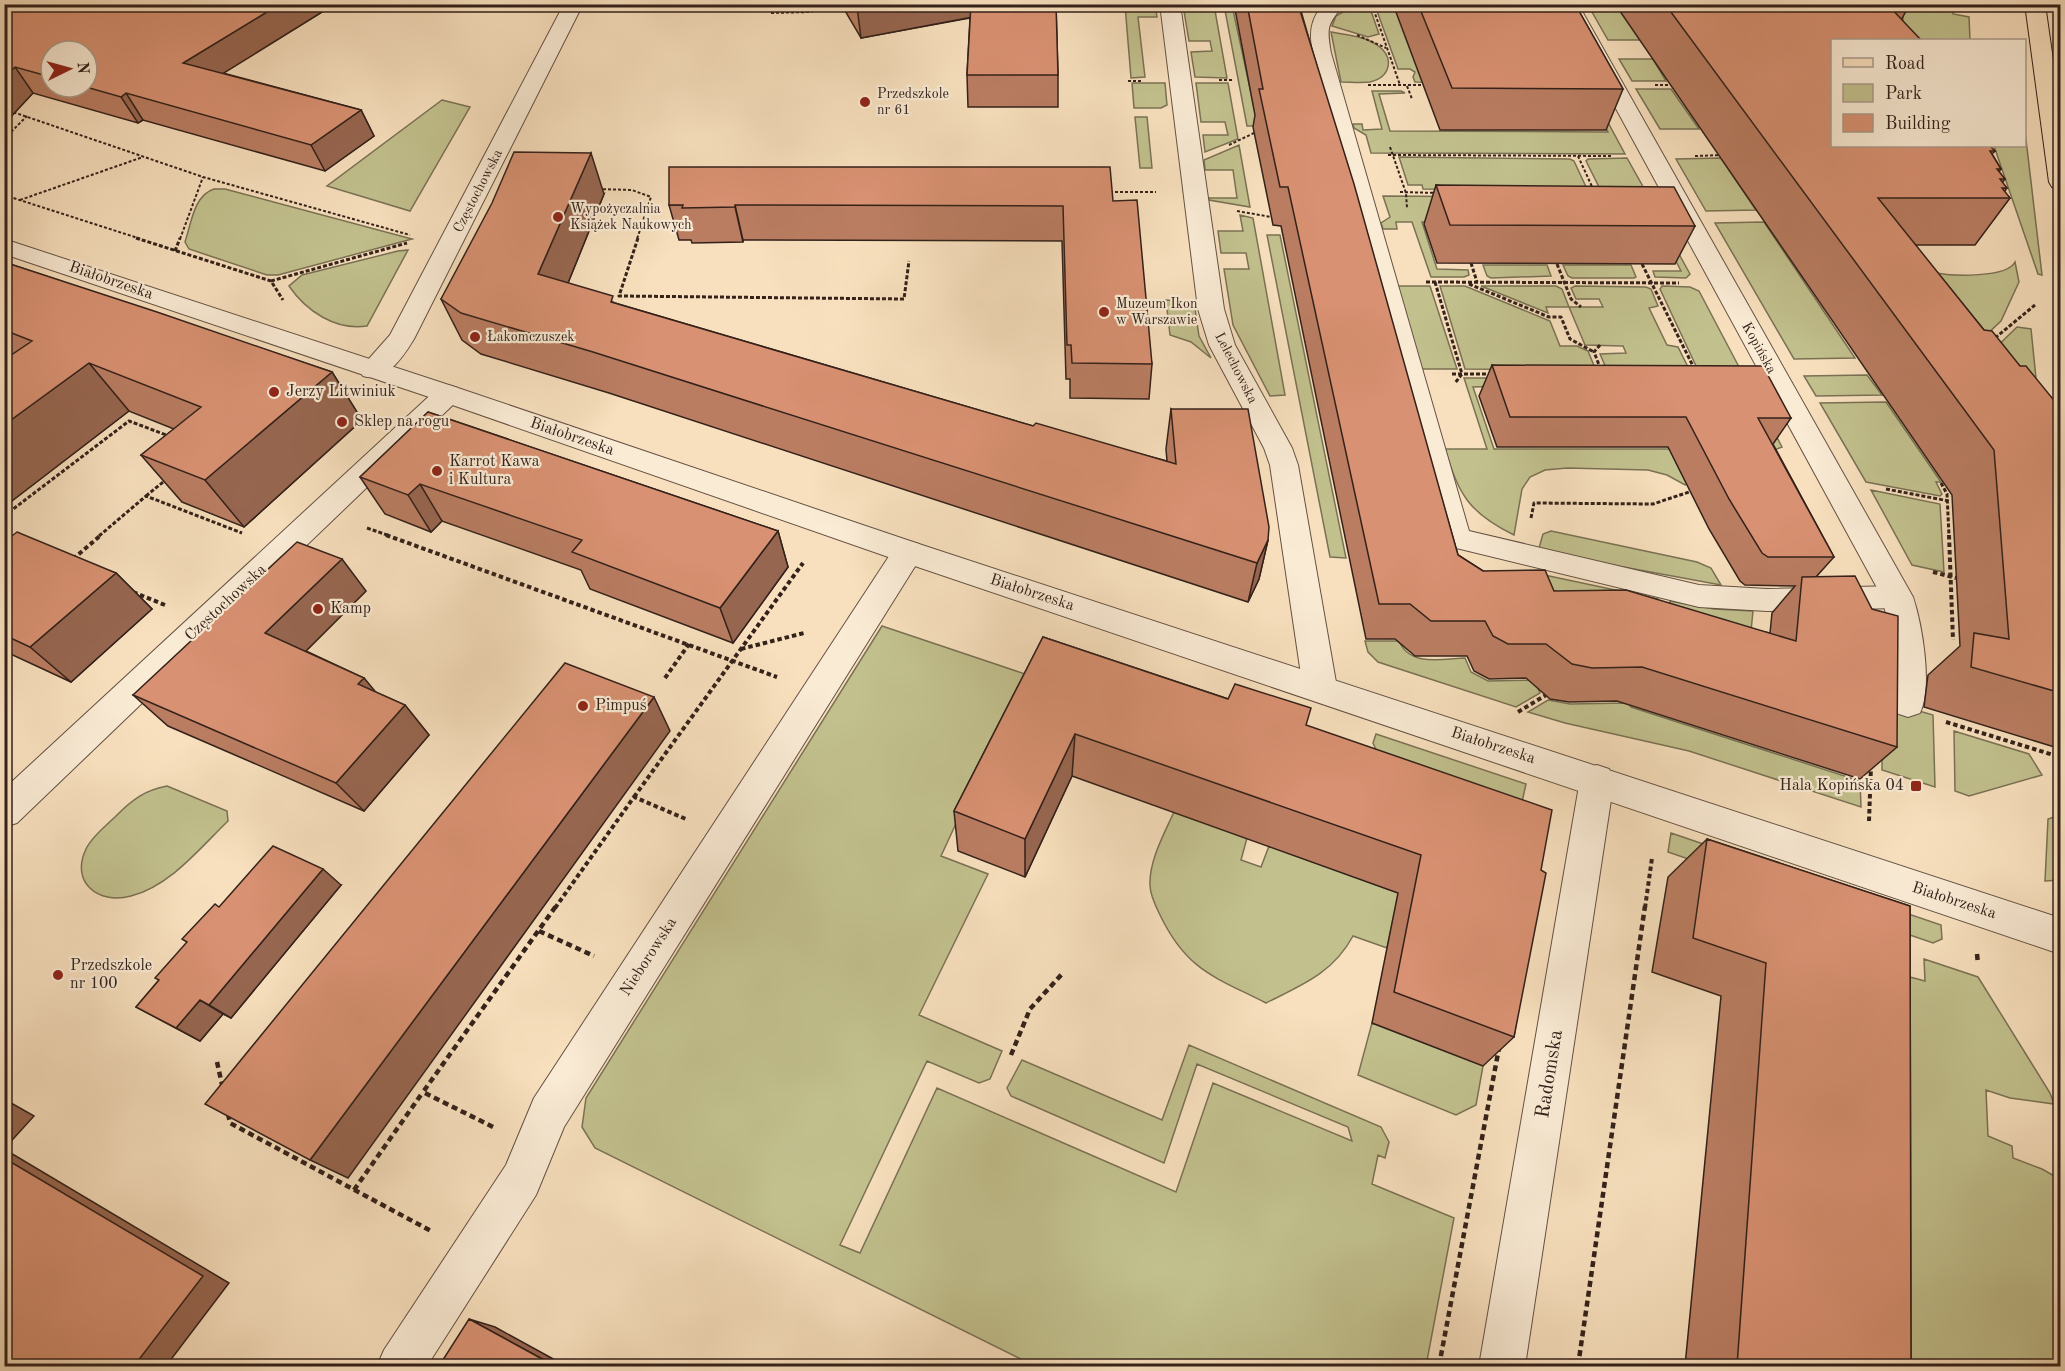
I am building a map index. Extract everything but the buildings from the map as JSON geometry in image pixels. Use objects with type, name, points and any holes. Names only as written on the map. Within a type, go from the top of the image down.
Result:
[{"type":"main road","points":[[2035,4],[2061,182]]},
{"type":"street","name":"Częstochowska","points":[[372,370],[401,339],[574,4]]},
{"type":"street","name":"Lelechowska","points":[[1170,4],[1211,309],[1222,345],[1278,448],[1284,465],[1320,688]]},
{"type":"street","name":"Kopińska","points":[[1568,4],[1897,597],[1905,617],[1908,637],[1908,703]]},
{"type":"street","name":"Białobrzeska","points":[[4,246],[448,394],[908,552],[2061,936]]},
{"type":"street","name":"Częstochowska","points":[[4,812],[448,394]]},
{"type":"street","name":"Nieborowska","points":[[400,1366],[521,1180],[549,1113],[908,552]]},
{"type":"street","name":"Radomska","points":[[1502,1366],[1597,780]]},
{"type":"lane","points":[[1336,4],[1322,18],[1319,38],[1322,53],[1458,539],[1699,596],[1767,600],[1897,597]]},
{"type":"path","points":[[771,13],[809,12],[849,4]]},
{"type":"path","points":[[1372,4],[1400,85]]},
{"type":"path","points":[[1364,85],[1428,85]]},
{"type":"path","points":[[1407,85],[1412,99]]},
{"type":"path","points":[[4,109],[203,177],[412,235]]},
{"type":"path","points":[[4,139],[27,116]]},
{"type":"path","points":[[1244,139],[1254,133]]},
{"type":"path","points":[[1383,155],[1620,156]]},
{"type":"path","points":[[1395,155],[1406,193]]},
{"type":"path","points":[[1578,156],[1596,195]]},
{"type":"path","points":[[19,200],[144,157]]},
{"type":"path","points":[[175,251],[203,177]]},
{"type":"path","points":[[588,189],[631,189],[651,197],[619,296],[904,299],[909,261]]},
{"type":"path","points":[[1104,192],[1160,192]]},
{"type":"path","points":[[1398,192],[1442,193]]},
{"type":"path","points":[[4,195],[271,281],[411,242]]},
{"type":"path","points":[[1471,263],[1477,282]]},
{"type":"path","points":[[1557,264],[1571,299],[1581,307]]},
{"type":"path","points":[[1642,264],[1697,375]]},
{"type":"path","points":[[271,281],[286,304]]},
{"type":"path","points":[[1426,282],[1687,283]]},
{"type":"path","points":[[1435,282],[1462,374]]},
{"type":"path","points":[[1466,282],[1549,317],[1561,317],[1569,339],[1594,352],[1603,374]]},
{"type":"path","points":[[1989,343],[2035,305]]},
{"type":"path","points":[[1594,352],[1600,345]]},
{"type":"path","points":[[1444,374],[1498,374]]},
{"type":"path","points":[[1453,385],[1462,374]]},
{"type":"path","points":[[4,516],[129,421],[172,437]]},
{"type":"path","points":[[67,564],[171,476]]},
{"type":"path","points":[[1941,483],[1950,501],[1954,651]]},
{"type":"path","points":[[1530,522],[1534,503],[1653,504],[1704,487]]},
{"type":"path","points":[[1882,489],[1950,501]]},
{"type":"path","points":[[146,496],[251,537]]},
{"type":"path","points":[[366,527],[783,680]]},
{"type":"path","points":[[354,1190],[731,660],[803,563]]},
{"type":"path","points":[[130,591],[173,608]]},
{"type":"path","points":[[740,649],[813,631]]},
{"type":"path","points":[[664,678],[689,645]]},
{"type":"path","points":[[1511,716],[1546,695]]},
{"type":"path","points":[[1942,721],[2061,757]]},
{"type":"path","points":[[1869,821],[1871,764]]},
{"type":"path","points":[[634,797],[691,821]]},
{"type":"path","points":[[1578,1366],[1652,858]]},
{"type":"path","points":[[538,931],[599,958]]},
{"type":"path","points":[[1011,1055],[1030,1009],[1062,974]]},
{"type":"path","points":[[1439,1366],[1501,1042]]},
{"type":"path","points":[[218,1062],[224,1093]]},
{"type":"path","points":[[423,1092],[498,1130]]},
{"type":"path","points":[[226,1103],[230,1123],[440,1236]]},
{"type":"green space","points":[[1393,4],[1584,83],[1415,82],[1413,77],[1415,72],[1410,69],[1398,69],[1377,11],[1395,11]]},
{"type":"green space","points":[[1125,5],[1155,5],[1157,17],[1138,17],[1145,77],[1131,78]]},
{"type":"green space","points":[[1183,5],[1214,5],[1227,78],[1195,77],[1191,52],[1212,51],[1210,41],[1189,41]]},
{"type":"green space","points":[[1224,5],[1232,5],[1258,126],[1247,126]]},
{"type":"green space","points":[[1354,5],[1369,5],[1379,34],[1368,37],[1332,26],[1336,16]]},
{"type":"green space","points":[[1588,5],[1619,5],[1640,40],[1608,40]]},
{"type":"green space","points":[[1903,5],[1953,5],[1953,14],[1969,17],[1970,39],[1860,39],[1903,25]]},
{"type":"green space","points":[[1331,32],[1361,38],[1377,45],[1386,55],[1388,66],[1386,71],[1382,76],[1370,82],[1341,82]]},
{"type":"green space","points":[[1619,59],[1653,59],[1666,81],[1632,81]]},
{"type":"green space","points":[[1132,83],[1165,83],[1167,105],[1161,108],[1134,108]]},
{"type":"green space","points":[[1196,83],[1228,83],[1238,139],[1205,152],[1203,135],[1228,135],[1225,122],[1201,122]]},
{"type":"green space","points":[[1636,89],[1671,89],[1699,129],[1660,129]]},
{"type":"green space","points":[[1372,91],[1405,93],[1379,94],[1390,131],[1608,132],[1589,94],[1592,93],[1625,154],[1371,153],[1366,135],[1354,128],[1353,124],[1362,124],[1363,130],[1382,129]]},
{"type":"green space","points":[[442,100],[470,107],[410,211],[327,186]]},
{"type":"green space","points":[[1135,117],[1147,117],[1152,168],[1140,168]]},
{"type":"green space","points":[[2026,139],[2042,275],[2038,274],[1994,147],[2026,147]]},
{"type":"green space","points":[[1239,145],[1250,207],[1209,200],[1209,198],[1237,198],[1233,170],[1205,170],[1204,160]]},
{"type":"green space","points":[[1399,157],[1570,159],[1574,161],[1587,189],[1585,191],[1423,189],[1422,185],[1408,185]]},
{"type":"green space","points":[[1627,158],[1646,192],[1600,189],[1586,161],[1588,159]]},
{"type":"green space","points":[[1721,158],[1756,210],[1706,211],[1676,159]]},
{"type":"green space","points":[[214,189],[225,189],[412,239],[278,275],[267,275],[189,249],[185,242],[194,211],[202,197]]},
{"type":"green space","points":[[1383,196],[1648,198],[1690,274],[1686,278],[1655,277],[1653,271],[1681,271],[1657,224],[1422,222],[1437,269],[1468,270],[1469,275],[1431,277],[1412,222],[1396,222],[1397,229],[1383,229],[1381,223],[1390,217]]},
{"type":"green space","points":[[1240,215],[1253,218],[1285,395],[1270,396],[1233,325],[1224,269],[1249,269],[1246,253],[1221,253],[1218,231],[1243,231]]},
{"type":"green space","points":[[1764,222],[1855,358],[1794,359],[1715,223]]},
{"type":"green space","points":[[1267,235],[1280,235],[1346,558],[1330,557]]},
{"type":"green space","points":[[408,250],[367,326],[344,325],[323,317],[304,304],[289,286],[302,275]]},
{"type":"green space","points":[[2015,262],[2019,282],[2001,321],[1968,352],[1936,273],[1979,275],[2002,271]]},
{"type":"green space","points":[[1483,265],[1547,265],[1551,276],[1491,278],[1487,276]]},
{"type":"green space","points":[[1563,265],[1631,265],[1636,277],[1634,278],[1572,278],[1568,276]]},
{"type":"green space","points":[[1397,286],[1430,286],[1457,369],[1422,369]]},
{"type":"green space","points":[[1440,286],[1465,286],[1550,321],[1560,346],[1577,346],[1588,351],[1595,368],[1592,370],[1465,369]]},
{"type":"green space","points":[[1481,286],[1556,286],[1562,289],[1569,307],[1546,307],[1548,313]]},
{"type":"green space","points":[[1575,286],[1646,287],[1651,289],[1658,306],[1649,308],[1667,345],[1678,347],[1689,369],[1606,368],[1600,354],[1626,353],[1623,346],[1585,345],[1569,307],[1603,307],[1599,299],[1576,299],[1571,288]]},
{"type":"green space","points":[[1662,286],[1690,287],[1699,291],[1739,367],[1697,368],[1660,289]]},
{"type":"green space","points":[[1166,300],[1194,302],[1199,336],[1211,358],[1191,342],[1170,335]]},
{"type":"green space","points":[[2017,327],[2031,329],[2043,447],[1982,361]]},
{"type":"green space","points":[[1867,375],[1882,395],[1816,396],[1804,376]]},
{"type":"green space","points":[[1464,378],[1498,378],[1507,386],[1473,387],[1494,449],[1773,449],[1749,384],[1782,447],[1685,485],[1667,475],[1648,470],[1567,468],[1545,470],[1530,477],[1522,489],[1514,535],[1486,519],[1468,501],[1455,479],[1445,449],[1487,449]]},
{"type":"green space","points":[[1886,402],[1941,482],[1936,482],[1942,494],[1940,496],[1866,482],[1820,403]]},
{"type":"green space","points":[[1871,490],[1940,504],[1944,572],[1912,565]]},
{"type":"green space","points":[[1551,531],[1697,562],[1711,568],[1721,585],[1569,557],[1539,548],[1543,534]]},
{"type":"green space","points":[[1535,573],[1658,599],[1654,622],[1516,582]]},
{"type":"green space","points":[[1670,601],[1714,609],[1753,611],[1749,651],[1667,626]]},
{"type":"green space","points":[[882,626],[1025,674],[941,856],[988,874],[919,1015],[1002,1051],[990,1079],[979,1083],[927,1061],[840,1245],[860,1253],[937,1088],[1176,1192],[1213,1083],[1352,1141],[1348,1127],[1197,1064],[1164,1163],[1011,1096],[1007,1088],[1022,1060],[1162,1120],[1189,1045],[1381,1127],[1389,1142],[1385,1158],[1378,1155],[1372,1184],[1454,1218],[1426,1366],[1035,1366],[595,1148],[582,1127],[586,1098]]},
{"type":"green space","points":[[1365,641],[1399,641],[1411,655],[1428,660],[1465,658],[1471,672],[1488,681],[1534,680],[1540,693],[1516,707],[1378,662],[1368,652]]},
{"type":"green space","points":[[1548,700],[1570,704],[1628,703],[1631,707],[1860,781],[1861,807],[1689,751],[1565,723],[1528,712]]},
{"type":"green space","points":[[1882,700],[1933,715],[1935,787],[1882,770]]},
{"type":"green space","points":[[1954,731],[2029,754],[2042,775],[1969,796],[1955,791]]},
{"type":"green space","points":[[1376,734],[1526,784],[1522,802],[1377,752],[1373,743]]},
{"type":"green space","points":[[167,786],[227,811],[228,821],[184,865],[159,884],[131,896],[119,898],[98,894],[90,888],[82,872],[82,861],[89,844],[134,800],[152,790]]},
{"type":"green space","points":[[1174,812],[1247,838],[1241,860],[1261,867],[1269,846],[1399,893],[1387,948],[1353,936],[1336,960],[1316,977],[1266,1003],[1204,970],[1192,961],[1170,934],[1151,893],[1152,867]]},
{"type":"green space","points":[[2060,815],[2060,880],[2045,881],[2048,819]]},
{"type":"green space","points":[[1671,833],[1941,925],[1942,939],[1933,943],[1668,852]]},
{"type":"green space","points":[[1924,959],[1978,977],[2050,1093],[2054,1104],[2010,1098],[1986,1090],[1988,1136],[2012,1146],[2013,1158],[2056,1177],[2060,1252],[2060,1366],[1852,1366],[1906,976],[1925,981]]},
{"type":"green space","points":[[1372,1023],[1483,1066],[1476,1105],[1456,1115],[1358,1075]]},
{"type":"place","name":"Przedszkole nr 61","points":[[865,102]]},
{"type":"place","name":"Wypożyczalnia Książek Naukowych","points":[[558,217]]},
{"type":"place","name":"Muzeum Ikon w Warszawie","points":[[1104,312]]},
{"type":"place","name":"Łakomczuszek","points":[[475,337]]},
{"type":"place","name":"Jerzy Litwiniuk","points":[[274,392]]},
{"type":"place","name":"Sklep na rogu","points":[[342,422]]},
{"type":"place","name":"Karrot Kawa i Kultura","points":[[437,471]]},
{"type":"place","name":"Kamp","points":[[318,609]]},
{"type":"place","name":"Pimpuś","points":[[583,706]]},
{"type":"place","name":"Hala Kopińska 04","points":[[1916,786]]},
{"type":"place","name":"Przedszkole nr 100","points":[[58,975]]}]
